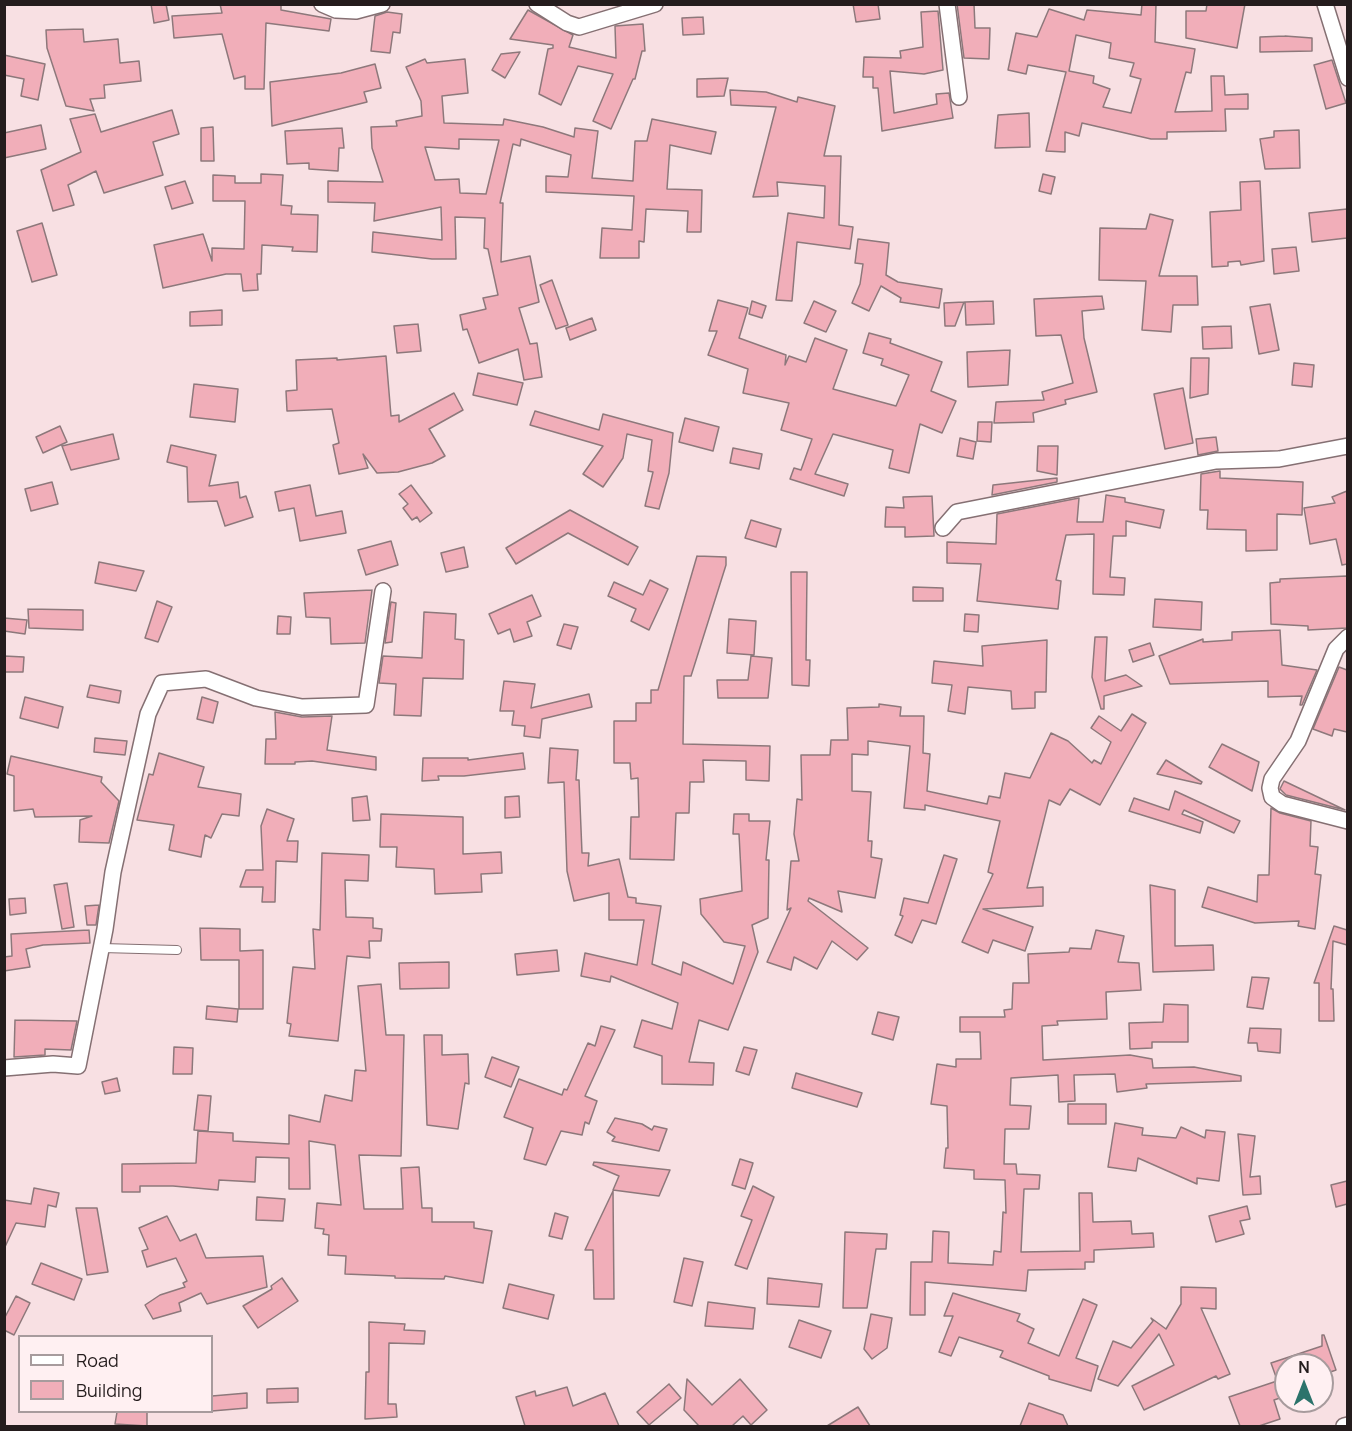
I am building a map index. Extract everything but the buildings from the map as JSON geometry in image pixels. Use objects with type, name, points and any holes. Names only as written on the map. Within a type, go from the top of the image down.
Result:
[{"type":"street","points":[[322,4],[336,10],[356,11],[382,4]]},
{"type":"street","points":[[537,4],[567,23],[579,27],[641,6]]},
{"type":"street","points":[[947,4],[959,98]]},
{"type":"street","points":[[1325,4],[1347,78]]},
{"type":"street","points":[[943,528],[957,512],[1216,461],[1279,459],[1347,446]]},
{"type":"street","points":[[4,1068],[53,1064],[78,1066],[102,948],[113,872],[148,714],[162,683],[206,680],[256,698],[302,707],[348,708],[366,705],[383,591]]},
{"type":"street","points":[[1347,637],[1336,649],[1298,741],[1272,779],[1270,788],[1272,797],[1282,804],[1347,821]]},
{"type":"lane","points":[[102,948],[177,950]]}]
